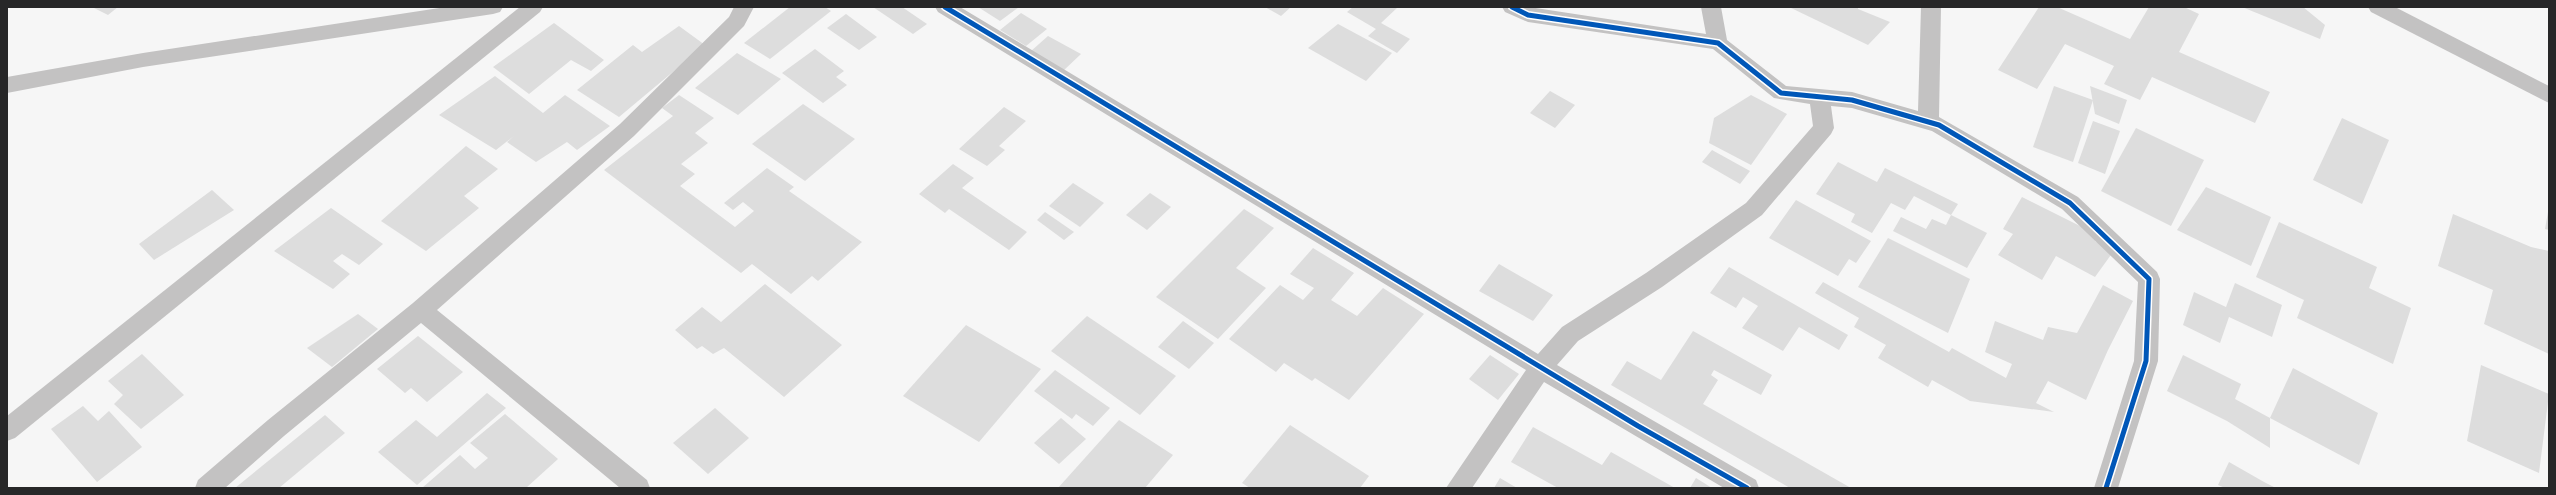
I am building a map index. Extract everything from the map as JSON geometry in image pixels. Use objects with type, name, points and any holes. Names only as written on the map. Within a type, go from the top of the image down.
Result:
[{"type":"street","points":[[7,85],[143,60],[493,7]]},
{"type":"street","points":[[7,430],[533,7]]},
{"type":"street","points":[[207,488],[276,428],[421,310],[627,130],[738,21],[744,7]]},
{"type":"street","points":[[945,7],[1541,367],[1747,488]]},
{"type":"street","points":[[1512,7],[1528,15],[1718,43],[1781,93],[1852,100],[1940,126],[2070,203],[2149,279],[2146,361],[2106,488]]},
{"type":"street","points":[[1711,7],[1718,43]]},
{"type":"street","points":[[1928,122],[1931,62],[1931,7]]},
{"type":"street","points":[[2378,7],[2549,95]]},
{"type":"street","points":[[1458,488],[1541,367],[1570,334],[1654,280],[1754,209],[1824,128],[1819,97]]},
{"type":"street","points":[[421,310],[638,488]]},
{"type":"building","points":[[92,7],[118,7],[108,15]]},
{"type":"building","points":[[790,7],[825,7],[831,11],[770,59],[744,43]]},
{"type":"building","points":[[873,7],[902,7],[927,24],[913,34]]},
{"type":"building","points":[[978,7],[1019,7],[1000,21]]},
{"type":"building","points":[[1265,7],[1291,7],[1281,16]]},
{"type":"building","points":[[1353,7],[1398,7],[1381,23],[1410,39],[1397,53],[1368,36],[1376,29],[1347,12]]},
{"type":"building","points":[[1789,7],[1858,7],[1858,9],[1890,22],[1868,45]]},
{"type":"building","points":[[2039,7],[2057,7],[2130,39],[2149,7],[2184,7],[2199,14],[2179,52],[2270,92],[2255,123],[2152,77],[2140,100],[2104,84],[2114,66],[2065,44],[2037,89],[1998,70]]},
{"type":"building","points":[[2242,7],[2303,7],[2325,25],[2320,39]]},
{"type":"building","points":[[1021,13],[1047,29],[1026,46],[1000,30]]},
{"type":"building","points":[[846,14],[877,37],[859,50],[827,28]]},
{"type":"building","points":[[554,23],[604,60],[591,71],[571,60],[529,94],[493,67]]},
{"type":"building","points":[[1338,24],[1392,53],[1366,81],[1308,48]]},
{"type":"building","points":[[679,26],[705,45],[619,117],[577,90],[633,45],[642,52]]},
{"type":"building","points":[[1048,36],[1081,54],[1063,71],[1030,52]]},
{"type":"building","points":[[815,49],[844,71],[836,77],[847,85],[823,103],[782,73]]},
{"type":"building","points":[[737,53],[781,79],[738,115],[695,88]]},
{"type":"building","points":[[495,76],[543,113],[565,95],[610,126],[577,150],[567,142],[536,162],[507,142],[514,136],[496,150],[439,115]]},
{"type":"building","points":[[2054,86],[2093,100],[2073,162],[2033,147]]},
{"type":"building","points":[[2090,86],[2127,100],[2119,124],[2095,114]]},
{"type":"building","points":[[1550,91],[1575,105],[1555,128],[1530,113]]},
{"type":"building","points":[[679,95],[714,118],[695,133],[708,143],[681,164],[695,174],[680,186],[735,227],[754,211],[743,202],[733,210],[724,203],[767,168],[794,187],[789,191],[862,242],[818,281],[812,276],[791,294],[752,264],[741,273],[604,170],[673,116],[662,108]]},
{"type":"building","points":[[1751,95],[1787,114],[1751,165],[1709,143],[1714,118]]},
{"type":"building","points":[[803,104],[855,139],[805,181],[752,144]]},
{"type":"building","points":[[1004,107],[1026,121],[999,146],[1005,150],[987,166],[959,149]]},
{"type":"building","points":[[2342,118],[2389,140],[2362,204],[2313,180]]},
{"type":"building","points":[[2093,121],[2120,131],[2105,174],[2078,163]]},
{"type":"building","points":[[2136,128],[2204,160],[2171,226],[2101,191]]},
{"type":"building","points":[[466,146],[498,169],[464,196],[479,208],[426,251],[381,221]]},
{"type":"building","points":[[1712,150],[1750,171],[1740,184],[1702,162]]},
{"type":"building","points":[[1838,162],[1877,182],[1885,168],[1958,204],[1951,215],[1914,196],[1905,210],[1891,203],[1872,233],[1851,222],[1855,214],[1816,194]]},
{"type":"building","points":[[953,164],[974,178],[962,188],[1027,232],[1009,250],[949,209],[945,213],[919,194]]},
{"type":"building","points":[[1073,183],[1104,203],[1080,227],[1049,206]]},
{"type":"building","points":[[2206,187],[2271,217],[2251,266],[2177,230]]},
{"type":"building","points":[[212,190],[234,210],[154,260],[139,244]]},
{"type":"building","points":[[1150,193],[1171,207],[1147,230],[1126,215]]},
{"type":"building","points":[[2022,197],[2098,235],[2095,241],[2113,252],[2095,277],[2056,256],[2042,280],[1998,255],[2013,234],[2003,229]]},
{"type":"building","points":[[1796,200],[1871,241],[1856,263],[1849,259],[1838,276],[1769,238]]},
{"type":"building","points":[[331,208],[383,244],[359,265],[342,254],[333,261],[350,274],[333,289],[274,251]]},
{"type":"building","points":[[1244,209],[1274,228],[1236,268],[1266,288],[1218,339],[1156,297]]},
{"type":"building","points":[[1045,212],[1074,232],[1064,240],[1037,220]]},
{"type":"building","points":[[2549,212],[2549,230],[2545,229]]},
{"type":"building","points":[[2453,214],[2531,247],[2549,251],[2549,354],[2484,324],[2493,290],[2438,266]]},
{"type":"building","points":[[1951,215],[1987,233],[1967,268],[1893,231],[1901,217],[1926,229],[1932,219],[1946,225]]},
{"type":"building","points":[[2279,222],[2377,267],[2369,288],[2411,308],[2393,364],[2297,318],[2304,300],[2256,277]]},
{"type":"building","points":[[1888,238],[1970,279],[1948,333],[1858,287]]},
{"type":"building","points":[[1313,248],[1354,273],[1331,300],[1357,316],[1383,288],[1424,314],[1349,400],[1315,378],[1312,381],[1284,363],[1276,372],[1229,339],[1280,285],[1303,300],[1314,288],[1290,274]]},
{"type":"building","points":[[1499,264],[1553,295],[1533,321],[1479,291]]},
{"type":"building","points":[[1729,267],[1848,335],[1839,350],[1799,327],[1783,351],[1742,328],[1758,306],[1743,297],[1736,308],[1710,293]]},
{"type":"building","points":[[1823,282],[1949,352],[1952,348],[2006,378],[2012,364],[1985,352],[1995,321],[2043,340],[2048,327],[2077,333],[2103,285],[2133,301],[2108,350],[2086,400],[2048,381],[2036,403],[2054,412],[1970,401],[1932,380],[1928,387],[1878,358],[1886,345],[1854,327],[1859,318],[1815,293]]},
{"type":"building","points":[[2235,283],[2282,305],[2272,337],[2229,317],[2220,343],[2183,325],[2194,292],[2226,307]]},
{"type":"building","points":[[765,284],[842,345],[784,397],[724,348],[713,354],[702,346],[697,349],[675,330],[702,307],[721,322]]},
{"type":"building","points":[[358,314],[378,329],[332,367],[307,348]]},
{"type":"building","points":[[1087,316],[1176,376],[1140,415],[1051,351]]},
{"type":"building","points":[[1183,321],[1214,343],[1189,369],[1158,347]]},
{"type":"building","points":[[966,325],[1041,369],[979,442],[903,396]]},
{"type":"building","points":[[1693,331],[1772,375],[1761,395],[1714,370],[1711,375],[1718,380],[1703,404],[1851,488],[1790,488],[1611,385],[1627,361],[1661,380]]},
{"type":"building","points":[[418,336],[463,372],[427,402],[411,388],[405,393],[377,369]]},
{"type":"building","points":[[142,354],[184,395],[141,429],[114,404],[123,395],[108,381]]},
{"type":"building","points":[[1490,355],[1519,374],[1498,400],[1469,379]]},
{"type":"building","points":[[2183,355],[2241,384],[2235,399],[2270,418],[2270,448],[2227,421],[2167,391]]},
{"type":"building","points":[[2481,365],[2549,394],[2539,473],[2467,441]]},
{"type":"building","points":[[2293,368],[2378,413],[2359,465],[2270,418]]},
{"type":"building","points":[[1055,370],[1110,408],[1093,426],[1076,414],[1072,419],[1034,391]]},
{"type":"building","points":[[487,393],[506,408],[417,485],[378,452],[416,420],[437,437]]},
{"type":"building","points":[[83,406],[98,421],[109,411],[142,447],[97,482],[51,429]]},
{"type":"building","points":[[715,408],[749,438],[708,474],[673,443]]},
{"type":"building","points":[[505,414],[558,459],[526,488],[422,488],[460,455],[475,469],[488,458],[470,443]]},
{"type":"building","points":[[325,415],[345,433],[279,488],[235,488]]},
{"type":"building","points":[[1061,418],[1086,439],[1059,464],[1034,443]]},
{"type":"building","points":[[1119,420],[1173,455],[1145,488],[1058,488]]},
{"type":"building","points":[[1290,425],[1369,476],[1360,488],[1250,488],[1242,483]]},
{"type":"building","points":[[1533,427],[1602,465],[1611,452],[1675,488],[1558,488],[1511,462]]},
{"type":"building","points":[[2229,462],[2276,488],[2225,488],[2218,485]]},
{"type":"building","points":[[1500,478],[1517,488],[1494,488]]},
{"type":"building","points":[[1696,478],[1712,488],[1690,488]]},
{"type":"cycle path","points":[[945,7],[1638,426],[1747,488]]},
{"type":"cycle path","points":[[1512,7],[1528,15],[1718,43],[1781,93],[1852,100],[1939,125],[2070,203],[2149,279],[2146,361],[2106,488]]}]
